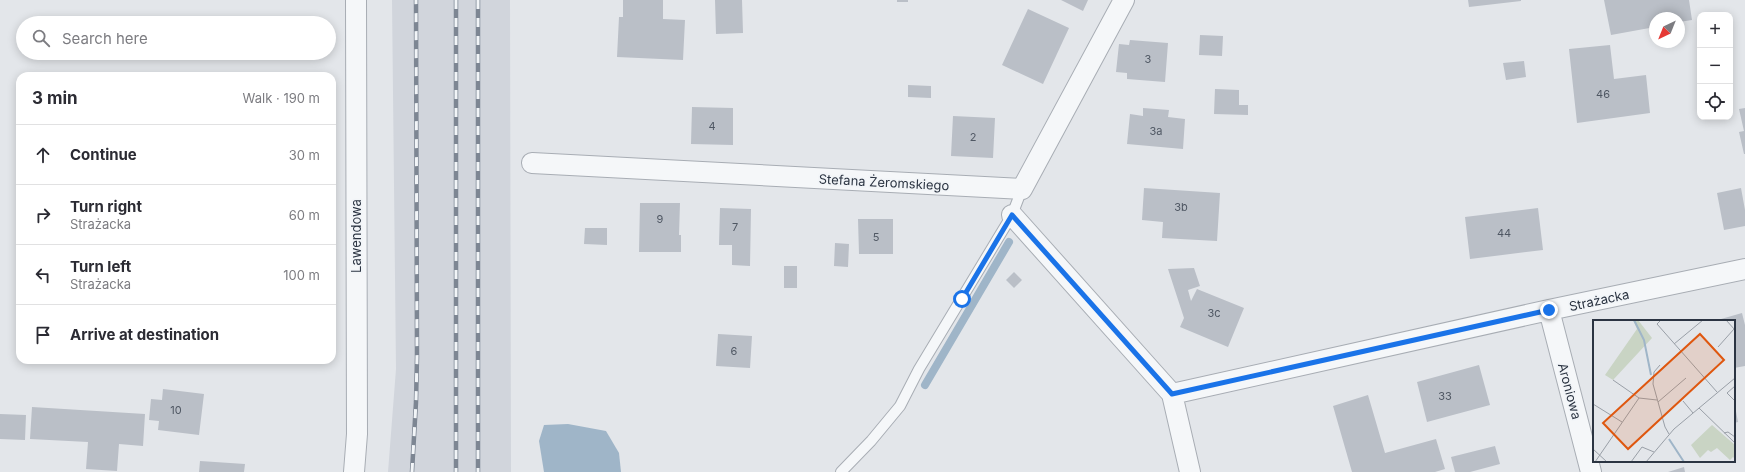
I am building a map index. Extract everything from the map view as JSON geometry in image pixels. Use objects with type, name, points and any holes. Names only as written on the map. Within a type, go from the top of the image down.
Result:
[{"type":"street","name":"Lawendowa","points":[[354,472],[357,434],[356,0]]},
{"type":"street","points":[[1022,189],[1124,0]]},
{"type":"street","name":"Stefana Żeromskiego","points":[[532,163],[1022,189]]},
{"type":"street","points":[[1012,215],[1172,394],[1190,472]]},
{"type":"street","name":"Strażacka","points":[[1172,394],[1549,310],[1745,269]]},
{"type":"street","name":"Aroniowa","points":[[1549,310],[1591,472]]},
{"type":"lane","points":[[841,472],[871,442],[900,406],[919,369],[1012,215],[1022,189]]},
{"type":"shaded area","points":[[392,0],[510,0],[511,472],[388,472],[396,369]]},
{"type":"water","points":[[568,424],[606,431],[619,453],[621,472],[544,472],[539,441],[544,425]]},
{"type":"building","points":[[623,0],[663,0],[663,19],[685,20],[683,60],[617,57],[619,17],[623,17]]},
{"type":"building","points":[[715,0],[742,0],[743,33],[716,34]]},
{"type":"building","points":[[897,0],[908,0],[908,2],[897,2]]},
{"type":"building","points":[[1061,0],[1088,0],[1083,11]]},
{"type":"building","points":[[1468,0],[1521,0],[1521,1],[1469,7]]},
{"type":"building","points":[[1604,0],[1689,0],[1692,20],[1685,21],[1685,12],[1649,12],[1649,28],[1611,35]]},
{"type":"building","points":[[1028,9],[1069,28],[1043,84],[1002,65]]},
{"type":"building","points":[[1200,35],[1223,36],[1222,56],[1199,55]]},
{"type":"building","points":[[1130,40],[1168,43],[1165,82],[1127,79],[1127,73],[1116,72],[1119,44],[1129,45]]},
{"type":"building","points":[[1610,45],[1614,79],[1646,75],[1650,113],[1577,123],[1569,49]]},
{"type":"building","points":[[1524,61],[1526,77],[1506,80],[1503,63]]},
{"type":"building","points":[[908,85],[931,86],[931,98],[908,97]]},
{"type":"building","points":[[1215,89],[1239,90],[1239,105],[1248,105],[1248,115],[1214,114]]},
{"type":"building","points":[[692,107],[733,108],[733,145],[691,144]]},
{"type":"building","points":[[1143,108],[1169,110],[1168,117],[1185,119],[1183,149],[1127,144],[1130,114],[1143,116]]},
{"type":"building","points":[[1745,108],[1744,154],[1739,132],[1744,131],[1739,109]]},
{"type":"building","points":[[953,116],[995,118],[993,158],[951,156]]},
{"type":"building","points":[[1144,188],[1220,193],[1217,241],[1162,238],[1163,222],[1142,220]]},
{"type":"building","points":[[1741,188],[1745,210],[1745,226],[1724,230],[1717,193]]},
{"type":"building","points":[[640,203],[680,203],[679,235],[681,235],[681,252],[639,252]]},
{"type":"building","points":[[720,208],[751,209],[750,266],[732,265],[732,245],[719,245]]},
{"type":"building","points":[[1538,208],[1543,250],[1470,259],[1465,217]]},
{"type":"building","points":[[858,219],[893,219],[893,254],[859,254]]},
{"type":"building","points":[[585,228],[607,228],[607,245],[584,244]]},
{"type":"building","points":[[835,243],[849,244],[848,267],[834,266]]},
{"type":"building","points":[[784,266],[797,266],[797,288],[784,288]]},
{"type":"building","points":[[1194,268],[1200,286],[1188,290],[1191,301],[1197,289],[1244,308],[1228,347],[1180,327],[1184,318],[1168,269]]},
{"type":"building","points":[[1014,272],[1022,280],[1014,288],[1006,280]]},
{"type":"building","points":[[1742,313],[1745,325],[1745,366],[1735,368],[1735,320],[1721,319]]},
{"type":"building","points":[[718,334],[752,336],[750,368],[716,366]]},
{"type":"building","points":[[1479,365],[1490,405],[1427,422],[1417,382]]},
{"type":"building","points":[[163,389],[204,394],[199,435],[158,430],[159,421],[149,420],[151,399],[162,400]]},
{"type":"building","points":[[1368,395],[1385,453],[1436,439],[1445,469],[1435,472],[1352,472],[1333,406]]},
{"type":"building","points":[[1735,406],[1738,422],[1735,423]]},
{"type":"building","points":[[32,407],[145,414],[143,446],[119,444],[117,471],[86,469],[88,442],[30,439]]},
{"type":"building","points":[[0,414],[26,415],[25,440],[0,439]]},
{"type":"building","points":[[1495,446],[1500,464],[1470,472],[1455,472],[1451,457]]},
{"type":"building","points":[[200,461],[245,464],[244,472],[199,472]]},
{"type":"building","points":[[1684,467],[1685,472],[1668,472]]},
{"type":"waterway","points":[[925,385],[1009,242]]},
{"type":"railway","points":[[412,472],[417,357],[416,0]]},
{"type":"railway","points":[[456,0],[456,472]]},
{"type":"railway","points":[[478,0],[478,472]]},
{"type":"route","points":[[962,299],[1012,215],[1172,394],[1549,310]]}]
